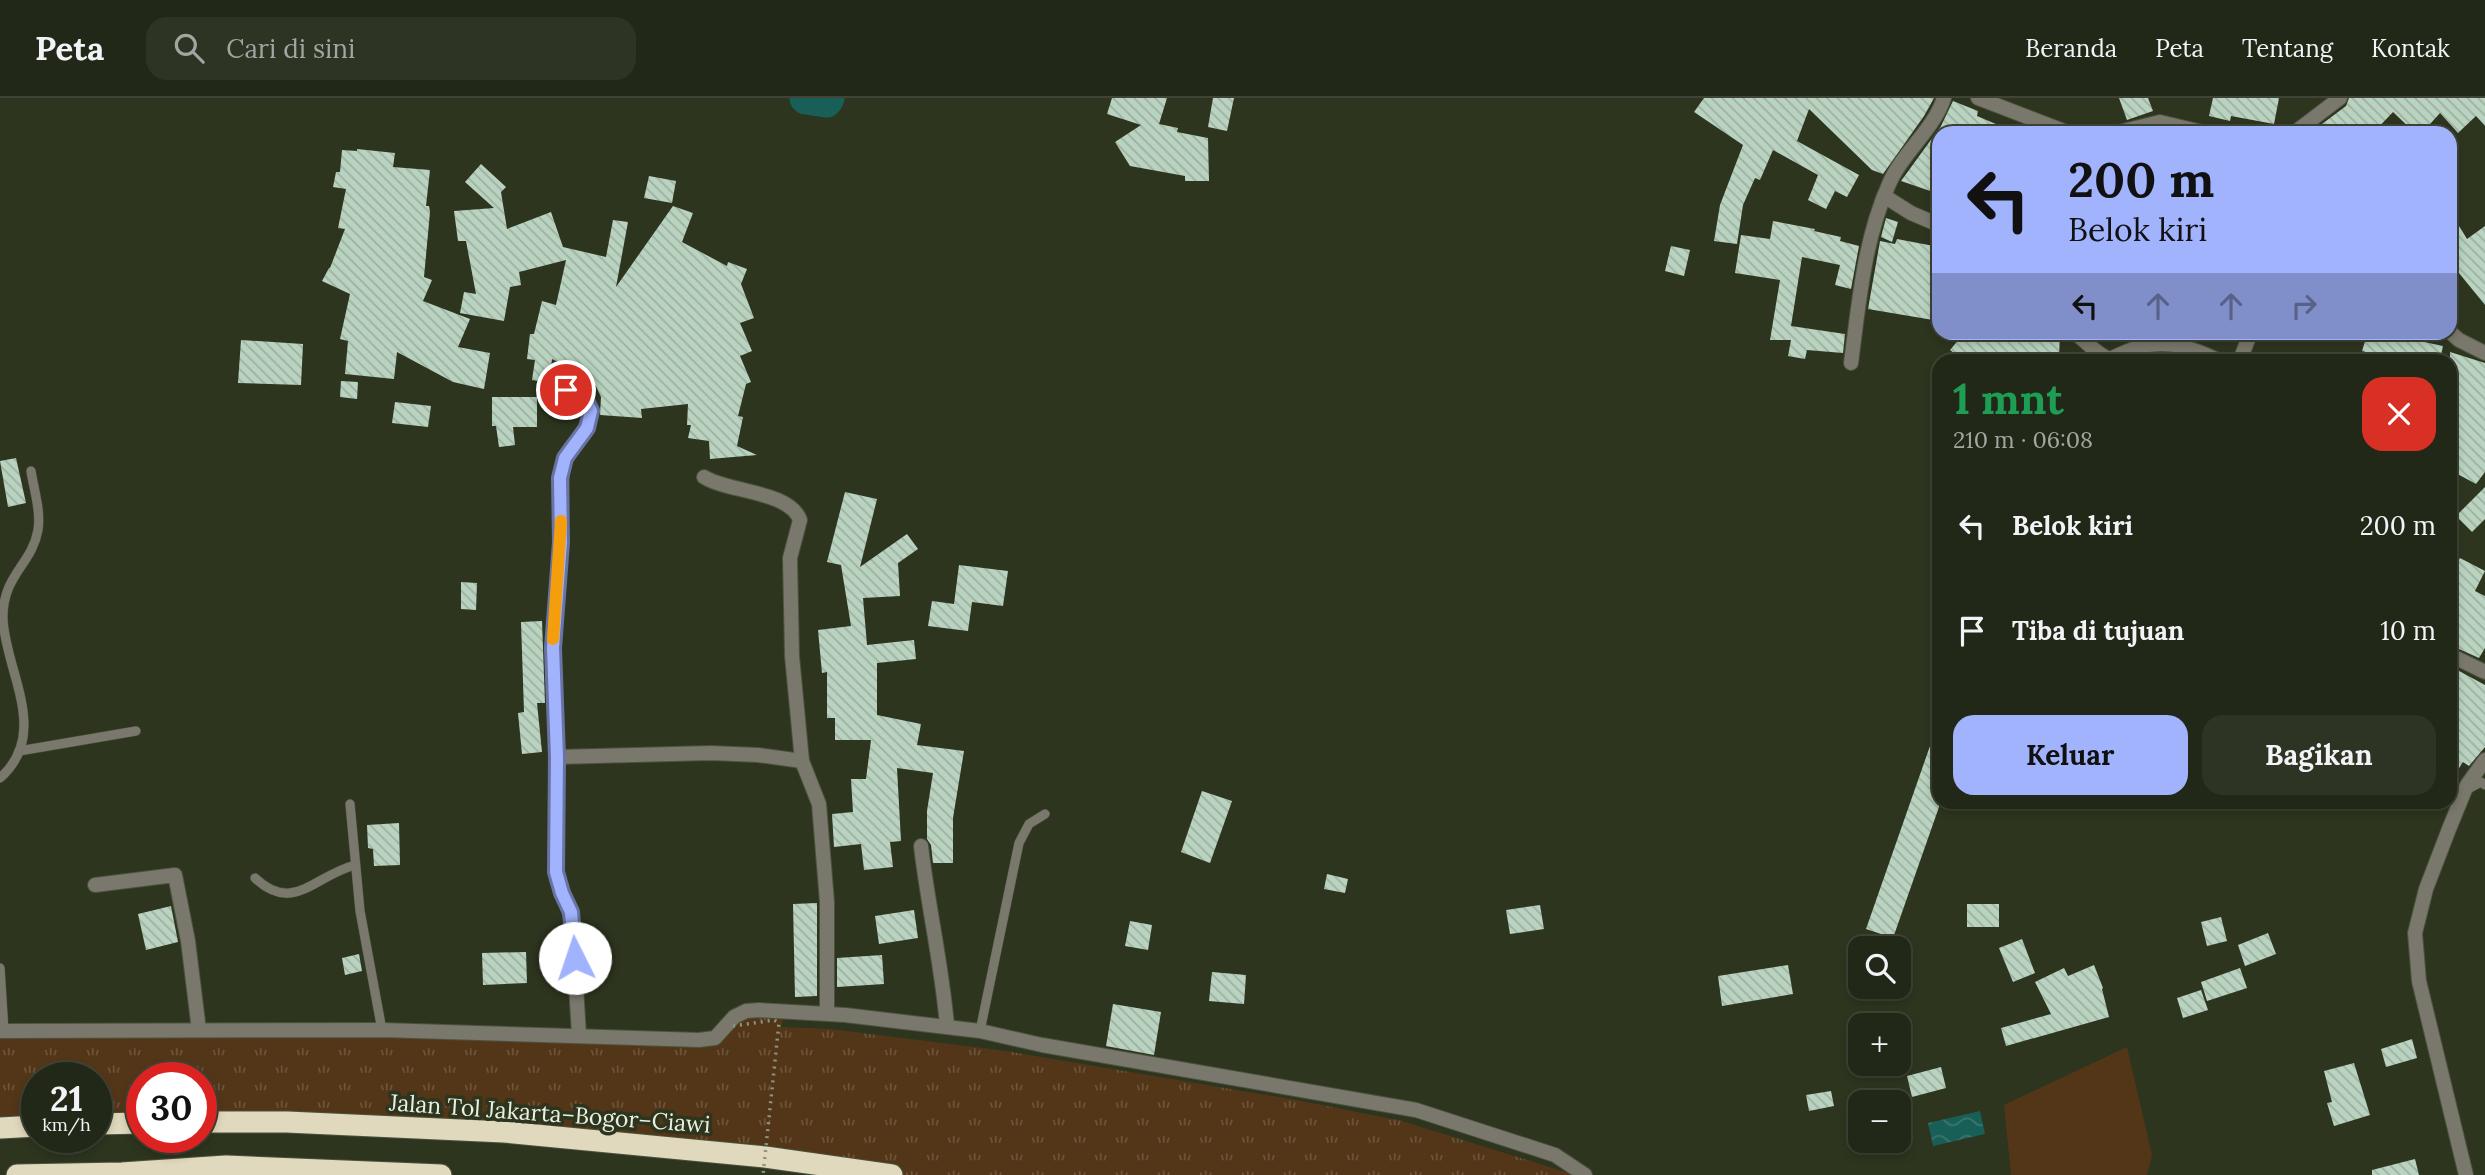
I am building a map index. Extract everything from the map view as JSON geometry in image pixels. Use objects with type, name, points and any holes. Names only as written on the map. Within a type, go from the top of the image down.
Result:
[{"type":"highway","name":"Jalan Tol Jakarta–Bogor–Ciawi","points":[[217,1122],[279,1121],[504,1132],[765,1157],[892,1175]]},
{"type":"highway","points":[[0,1128],[21,1127]]},
{"type":"highway","points":[[17,1175],[122,1173],[226,1166],[441,1175]]},
{"type":"street","points":[[1851,363],[1869,238],[1898,167],[1935,116],[1944,98]]},
{"type":"street","points":[[1978,98],[2051,126]]},
{"type":"street","points":[[2303,126],[2340,98]]},
{"type":"street","points":[[2144,126],[2160,122],[2177,126]]},
{"type":"street","points":[[1884,196],[1932,221]]},
{"type":"street","points":[[2457,338],[2485,353]]},
{"type":"street","points":[[2084,340],[2097,354]]},
{"type":"street","points":[[2120,354],[2136,347],[2163,342],[2205,354]]},
{"type":"street","points":[[566,390],[585,398],[591,411],[587,428],[565,458],[560,478],[561,542],[553,648],[557,757],[556,872],[572,920],[579,1035]]},
{"type":"street","points":[[704,477],[716,483],[752,491],[783,504],[799,516],[800,528],[790,558],[792,656],[802,761],[819,804],[827,902],[827,1013]]},
{"type":"street","points":[[2457,659],[2485,673]]},
{"type":"street","points":[[557,757],[711,753],[758,755],[802,761]]},
{"type":"street","points":[[2466,1175],[2419,981],[2414,944],[2415,925],[2423,897],[2464,791],[2485,760]]},
{"type":"street","points":[[921,846],[925,883],[943,978],[947,1026]]},
{"type":"street","points":[[95,886],[175,874],[188,941],[199,1030]]},
{"type":"street","points":[[2,1031],[56,1033],[382,1030],[710,1040],[719,1036],[734,1017],[746,1011],[827,1013],[979,1031],[1035,1044],[1416,1110],[1463,1123],[1555,1155],[1585,1175]]},
{"type":"lane","points":[[0,778],[19,751],[23,740],[24,718],[15,669],[2,624],[9,583],[31,548],[38,528],[31,471]]},
{"type":"lane","points":[[19,751],[136,731]]},
{"type":"lane","points":[[2464,791],[2481,782],[2485,785]]},
{"type":"lane","points":[[350,804],[364,933],[382,1030]]},
{"type":"lane","points":[[979,1031],[1019,843],[1029,824],[1045,814]]},
{"type":"lane","points":[[255,878],[272,891],[292,893],[338,869],[355,865]]},
{"type":"lane","points":[[0,968],[2,1031]]},
{"type":"path","points":[[733,1026],[774,1020],[779,1023],[763,1175]]},
{"type":"green space","points":[[785,1010],[781,1027],[830,1029],[1006,1051],[1296,1100],[1402,1121],[1575,1175],[892,1175],[765,1157],[217,1123],[217,1062],[126,1062],[126,1123],[112,1124],[112,1062],[21,1062],[21,1128],[0,1129],[0,1031],[699,1040],[730,1021]]},
{"type":"green space","points":[[2127,1047],[2152,1155],[2147,1175],[2011,1175],[2004,1105]]},
{"type":"water","points":[[1980,1111],[1985,1134],[1933,1146],[1928,1123]]},
{"type":"building","points":[[1112,98],[1167,98],[1159,124],[1178,128],[1177,132],[1208,138],[1209,181],[1185,181],[1185,176],[1130,166],[1115,142],[1141,125],[1107,114]]},
{"type":"building","points":[[1213,98],[1234,98],[1227,131],[1208,127]]},
{"type":"building","points":[[1704,98],[1934,98],[1883,174],[1872,170],[1809,109],[1797,141],[1859,175],[1847,197],[1835,191],[1826,209],[1808,200],[1818,175],[1773,150],[1760,180],[1755,178],[1743,205],[1737,244],[1714,241],[1720,205],[1743,145],[1694,112]]},
{"type":"building","points":[[2119,98],[2148,98],[2153,111],[2127,120]]},
{"type":"building","points":[[2213,98],[2279,98],[2274,124],[2231,116],[2230,121],[2209,116]]},
{"type":"building","points":[[2349,98],[2485,98],[2485,126],[2476,116],[2458,133],[2457,126],[2452,126],[2440,113],[2428,126],[2408,126],[2393,112],[2380,126],[2319,126],[2346,106]]},
{"type":"building","points":[[1953,101],[1978,111],[1977,116],[2001,126],[1941,126]]},
{"type":"building","points":[[1932,138],[1932,192],[1901,181]]},
{"type":"building","points":[[342,150],[395,153],[393,167],[430,170],[426,206],[429,206],[430,212],[424,277],[432,280],[423,301],[470,319],[458,347],[490,353],[484,389],[453,382],[397,352],[394,379],[345,374],[348,341],[340,339],[350,294],[322,281],[345,229],[338,228],[346,189],[333,187],[336,172],[340,172]]},
{"type":"building","points":[[481,164],[506,187],[501,192],[507,229],[551,212],[563,247],[606,257],[613,220],[628,222],[616,287],[673,206],[693,213],[682,242],[727,266],[728,262],[747,269],[741,284],[754,318],[740,323],[752,351],[740,356],[751,382],[746,384],[738,416],[743,417],[737,446],[757,455],[710,459],[709,441],[688,438],[691,425],[687,425],[688,404],[641,409],[642,418],[600,415],[601,397],[593,380],[552,359],[549,383],[532,380],[535,360],[527,359],[530,334],[534,334],[542,301],[556,305],[566,260],[519,272],[521,285],[510,287],[504,321],[460,313],[464,292],[476,294],[466,241],[458,241],[454,211],[494,208],[465,182]]},
{"type":"building","points":[[649,176],[676,181],[672,203],[644,198]]},
{"type":"building","points":[[1886,218],[1898,222],[1892,242],[1881,237]]},
{"type":"building","points":[[1773,221],[1815,229],[1814,231],[1841,237],[1840,241],[1859,246],[1851,289],[1835,285],[1840,265],[1802,257],[1791,326],[1845,334],[1843,353],[1807,350],[1805,359],[1788,356],[1791,340],[1770,340],[1780,280],[1735,273],[1741,235],[1770,239]]},
{"type":"building","points":[[2457,223],[2467,239],[2485,226],[2485,305],[2457,271]]},
{"type":"building","points":[[1897,239],[1932,246],[1932,320],[1868,309],[1880,241],[1895,244]]},
{"type":"building","points":[[1671,246],[1690,250],[1684,276],[1665,271]]},
{"type":"building","points":[[241,340],[303,344],[301,385],[238,383]]},
{"type":"building","points":[[1958,340],[2060,340],[2059,354],[1955,354],[1950,350]]},
{"type":"building","points":[[2365,340],[2415,340],[2443,346],[2441,354],[2372,354],[2362,351]]},
{"type":"building","points":[[2457,354],[2485,363],[2485,472],[2476,484],[2457,474]]},
{"type":"building","points":[[341,381],[358,382],[357,399],[340,397]]},
{"type":"building","points":[[492,397],[537,397],[537,427],[513,427],[515,445],[499,447],[496,426],[492,426]]},
{"type":"building","points":[[395,402],[431,406],[428,427],[392,423]]},
{"type":"building","points":[[16,458],[26,503],[8,507],[0,461]]},
{"type":"building","points":[[2485,487],[2485,519],[2472,532],[2457,515]]},
{"type":"building","points":[[845,492],[877,499],[860,567],[907,534],[918,549],[898,563],[900,596],[863,598],[867,645],[914,640],[916,659],[877,663],[877,715],[921,724],[917,745],[964,751],[953,818],[953,863],[933,863],[931,845],[927,839],[927,811],[933,773],[897,768],[901,841],[890,842],[893,867],[864,870],[861,844],[834,847],[832,814],[853,812],[851,779],[866,779],[871,740],[835,740],[835,718],[827,718],[827,672],[822,673],[818,630],[851,626],[841,565],[827,562]]},
{"type":"building","points":[[2460,558],[2485,571],[2475,591],[2485,596],[2485,648],[2479,658],[2457,648],[2457,563]]},
{"type":"building","points":[[959,565],[1008,571],[1003,606],[972,602],[968,631],[928,626],[932,601],[954,604]]},
{"type":"building","points":[[461,582],[477,583],[476,610],[461,609]]},
{"type":"building","points":[[542,621],[545,703],[537,703],[542,752],[522,754],[518,713],[524,712],[521,622]]},
{"type":"building","points":[[2457,670],[2485,685],[2485,747],[2469,766],[2463,762],[2457,771]]},
{"type":"building","points":[[1932,740],[1932,809],[1938,809],[1894,936],[1866,929]]},
{"type":"building","points":[[1202,791],[1232,801],[1210,863],[1181,852]]},
{"type":"building","points":[[399,823],[400,865],[374,866],[373,849],[368,848],[367,825]]},
{"type":"building","points":[[1327,874],[1348,879],[1345,893],[1324,889]]},
{"type":"building","points":[[817,903],[817,996],[795,997],[793,904]]},
{"type":"building","points":[[1967,904],[1999,904],[1999,927],[1967,927]]},
{"type":"building","points":[[1540,905],[1544,929],[1510,934],[1506,910]]},
{"type":"building","points":[[171,906],[178,942],[146,950],[138,914]]},
{"type":"building","points":[[914,910],[918,938],[879,944],[875,916]]},
{"type":"building","points":[[2221,917],[2227,941],[2207,946],[2201,922]]},
{"type":"building","points":[[1130,921],[1152,925],[1148,950],[1125,946]]},
{"type":"building","points":[[2268,933],[2276,954],[2245,966],[2238,945]]},
{"type":"building","points":[[2022,939],[2035,973],[2013,982],[1999,948]]},
{"type":"building","points":[[526,952],[527,983],[483,985],[482,953]]},
{"type":"building","points":[[359,954],[362,971],[345,975],[342,958]]},
{"type":"building","points":[[882,955],[884,984],[837,987],[837,958]]},
{"type":"building","points":[[1788,965],[1793,994],[1722,1006],[1718,976]]},
{"type":"building","points":[[2094,965],[2103,988],[2109,1017],[2006,1046],[2001,1028],[2051,1014],[2035,982],[2064,968],[2068,976]]},
{"type":"building","points":[[2240,968],[2247,988],[2207,1001],[2201,982]]},
{"type":"building","points":[[1212,972],[1246,975],[1244,1004],[1209,1001]]},
{"type":"building","points":[[2201,990],[2208,1010],[2183,1018],[2177,998]]},
{"type":"building","points":[[1113,1004],[1161,1012],[1154,1055],[1106,1046]]},
{"type":"building","points":[[2412,1039],[2417,1058],[2386,1067],[2381,1049]]},
{"type":"building","points":[[2354,1063],[2370,1115],[2334,1126],[2327,1103],[2332,1102],[2324,1071]]},
{"type":"building","points":[[1941,1067],[1946,1088],[1912,1097],[1907,1076]]},
{"type":"building","points":[[1831,1091],[1834,1106],[1809,1111],[1806,1095]]},
{"type":"building","points":[[2415,1159],[2419,1175],[2372,1175],[2372,1170]]},
{"type":"waterway","points":[[806,98],[826,101],[828,98]]},
{"type":"slow traffic","points":[[553,639],[561,521]]},
{"type":"route","points":[[566,390],[585,398],[591,411],[587,428],[565,458],[560,478],[561,542],[553,648],[557,757],[555,859],[558,884],[571,912],[575,958]]}]
